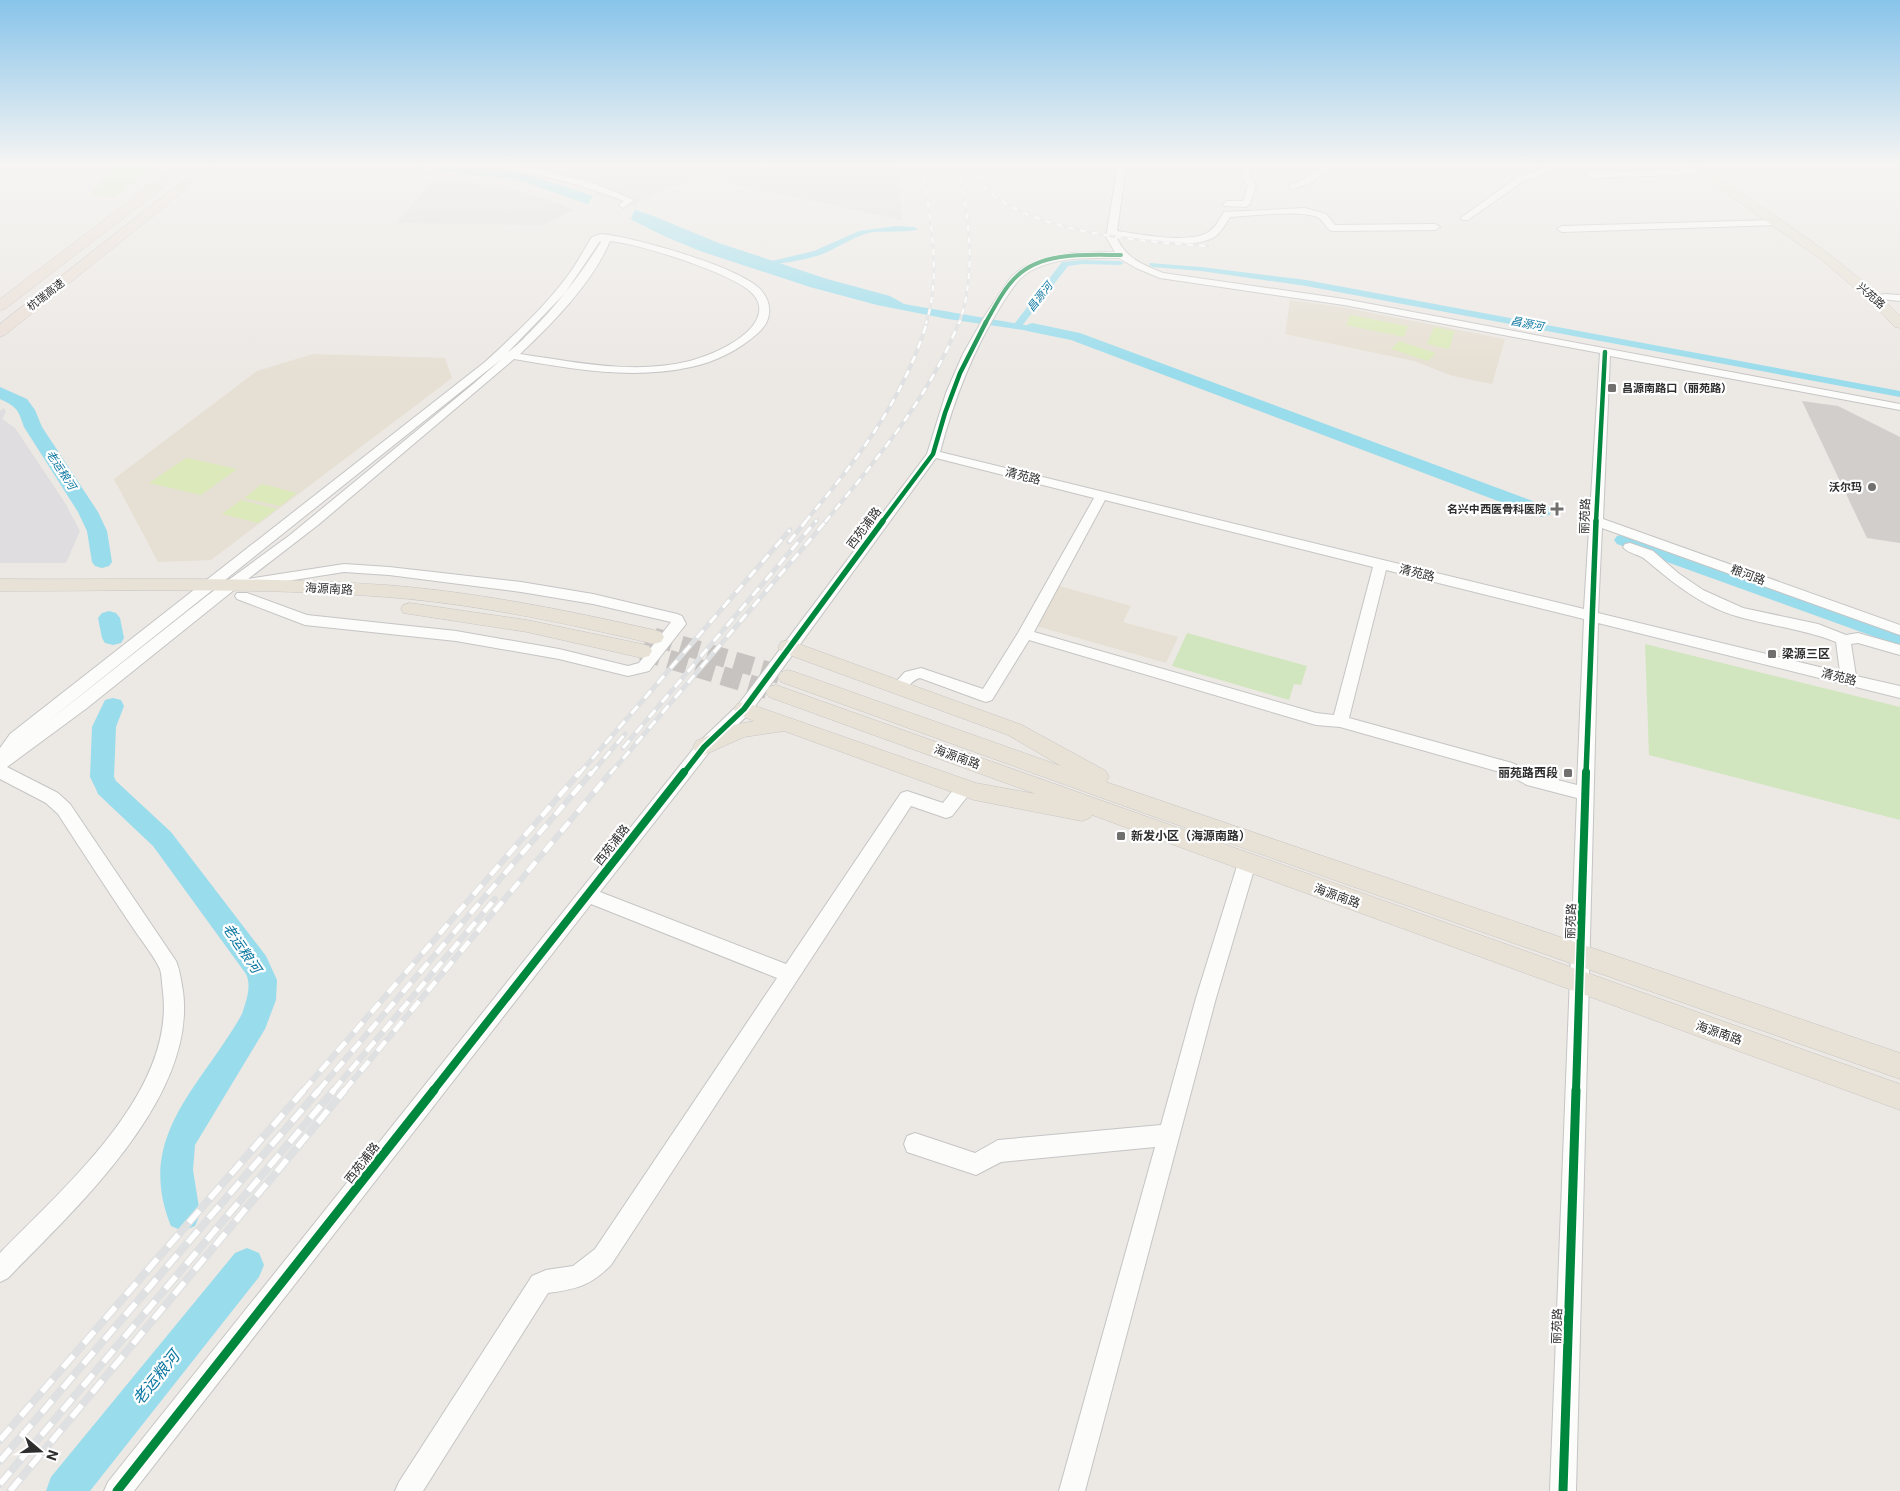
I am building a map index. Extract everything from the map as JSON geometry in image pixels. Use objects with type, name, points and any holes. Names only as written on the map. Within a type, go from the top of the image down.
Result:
[{"type":"highway","points":[[0,305],[85,236]]},
{"type":"highway","name":"杭瑞高速","points":[[0,305],[91,236]]},
{"type":"highway","points":[[0,312],[99,236]]},
{"type":"highway","points":[[0,324],[112,236]]},
{"type":"highway","name":"杭瑞高速","points":[[0,332],[120,236]]},
{"type":"main road","name":"兴苑路","points":[[1795,236],[1821,254],[1878,300],[1900,324]]},
{"type":"main road","name":"兴苑路","points":[[1802,236],[1831,255],[1884,297],[1900,313]]},
{"type":"main road","name":"海源南路","points":[[0,585],[218,592],[338,602],[429,611],[648,644]]},
{"type":"main road","name":"海源南路","points":[[0,595],[218,592]]},
{"type":"main road","points":[[788,647],[1015,730],[1143,813]]},
{"type":"main road","name":"海源南路","points":[[782,684],[1143,813],[1582,956],[1900,1066]]},
{"type":"main road","points":[[744,709],[996,797],[1143,813]]},
{"type":"main road","points":[[704,748],[740,730],[770,725],[787,725]]},
{"type":"main road","name":"海源南路","points":[[1143,813],[1247,863],[1580,984],[1900,1097]]},
{"type":"street","points":[[1112,236],[1121,255],[1149,270],[1175,278],[1344,302],[1900,407]]},
{"type":"street","points":[[1121,236],[1172,239],[1198,239],[1208,236]]},
{"type":"street","points":[[1198,239],[1200,236]]},
{"type":"street","points":[[0,760],[16,738],[218,592],[365,480],[506,355],[554,314],[585,276],[606,242],[602,237],[639,243],[745,283],[762,298],[765,312],[762,322],[742,343],[692,364],[645,370],[619,370],[506,355],[466,383],[218,592],[33,742],[0,764]]},
{"type":"street","name":"西苑浦路","points":[[117,1491],[704,748],[744,709],[788,647],[933,454],[946,408],[971,345],[980,328],[1014,278],[1023,270],[1036,264],[1068,257],[1121,255]]},
{"type":"street","points":[[1884,297],[1900,298]]},
{"type":"street","name":"丽苑路","points":[[1563,1491],[1582,956],[1591,616],[1605,352]]},
{"type":"street","name":"清苑路","points":[[933,454],[1900,692]]},
{"type":"street","points":[[900,687],[911,674],[921,673],[986,696],[1025,634],[1101,496]]},
{"type":"street","name":"粮河路","points":[[1595,520],[1900,630]]},
{"type":"street","points":[[1630,547],[1648,554],[1672,576],[1698,593],[1739,612],[1818,629],[1845,640],[1858,638],[1900,650]]},
{"type":"street","points":[[1340,721],[1381,564]]},
{"type":"street","points":[[344,568],[388,571],[476,580],[557,593],[672,616],[677,619],[678,624],[644,667],[628,671],[559,654],[456,636],[305,620],[218,592],[344,568]]},
{"type":"street","points":[[1025,634],[1316,719],[1340,721],[1512,769],[1534,780],[1586,794]]},
{"type":"street","points":[[1845,640],[1843,643],[1849,680]]},
{"type":"street","points":[[0,771],[52,798],[64,809],[169,967],[173,992],[174,1024],[164,1060],[147,1099],[122,1138],[81,1185],[0,1270]]},
{"type":"street","points":[[408,1491],[540,1284],[548,1280],[565,1280],[582,1276],[603,1257],[907,798],[946,811],[966,788]]},
{"type":"street","points":[[1072,1491],[1206,998],[1247,863]]},
{"type":"street","points":[[587,895],[791,975]]},
{"type":"street","points":[[915,1144],[976,1164],[998,1151],[1169,1135]]},
{"type":"shaded area","points":[[1290,300],[1342,307],[1505,339],[1492,384],[1453,376],[1414,361],[1285,334]]},
{"type":"shaded area","points":[[313,354],[445,358],[452,378],[211,560],[158,562],[114,479],[257,371]]},
{"type":"shaded area","points":[[4,408],[6,412],[2,419],[15,428],[65,503],[80,531],[66,563],[0,563],[0,411]]},
{"type":"shaded area","points":[[1059,586],[1131,606],[1123,622],[1178,637],[1166,663],[1036,626]]},
{"type":"green space","points":[[1350,315],[1408,326],[1404,337],[1346,325]]},
{"type":"green space","points":[[1434,327],[1455,331],[1449,349],[1427,344]]},
{"type":"green space","points":[[1399,341],[1436,353],[1428,361],[1391,349]]},
{"type":"green space","points":[[186,458],[237,469],[201,495],[149,483]]},
{"type":"green space","points":[[262,484],[297,493],[280,506],[244,498]]},
{"type":"green space","points":[[241,500],[277,509],[258,523],[222,514]]},
{"type":"green space","points":[[1187,633],[1307,666],[1301,685],[1294,684],[1289,700],[1172,666]]},
{"type":"green space","points":[[1645,644],[1900,707],[1900,820],[1649,755]]},
{"type":"water","points":[[664,236],[701,236],[827,279],[890,296],[904,304],[1065,332],[1063,336],[948,319],[877,305],[810,287],[700,251]]},
{"type":"building","name":"沃尔玛","points":[[1802,401],[1838,406],[1900,437],[1900,543],[1867,538]]},
{"type":"waterway","points":[[763,264],[811,255],[854,236]]},
{"type":"waterway","name":"昌源河","points":[[1018,325],[1065,264],[1083,262],[1120,263]]},
{"type":"waterway","name":"昌源河","points":[[1153,265],[1201,269],[1306,283],[1900,394]]},
{"type":"waterway","points":[[1032,328],[1075,336],[1542,511]]},
{"type":"waterway","name":"老运粮河","points":[[0,392],[21,403],[27,410],[33,427],[88,512],[97,531],[102,562]]},
{"type":"waterway","points":[[1624,540],[1900,639]]},
{"type":"waterway","name":"老运粮河","points":[[109,618],[113,638]]},
{"type":"waterway","name":"老运粮河","points":[[113,706],[104,727],[102,777],[107,787],[162,839],[256,965],[263,980],[262,1000],[254,1019],[243,1040],[188,1125],[180,1143],[176,1170],[183,1214]]},
{"type":"waterway","name":"老运粮河","points":[[65,1491],[247,1265]]},
{"type":"tunnel","points":[[654,637],[788,677]]},
{"type":"tunnel","points":[[642,651],[776,692]]},
{"type":"railway","points":[[926,324],[933,285],[932,236]]},
{"type":"railway","points":[[959,324],[968,284],[969,236]]},
{"type":"railway","points":[[1109,236],[1154,242],[1208,246]]},
{"type":"railway","points":[[805,522],[843,476],[892,404],[917,351],[927,322]]},
{"type":"railway","points":[[825,522],[882,452],[917,402],[933,377],[959,322]]},
{"type":"railway","points":[[789,542],[806,521]]},
{"type":"railway","points":[[623,748],[816,521]]},
{"type":"railway","points":[[610,774],[826,521]]},
{"type":"railway","points":[[579,774],[790,530]]},
{"type":"railway","points":[[591,774],[625,734]]},
{"type":"railway","points":[[303,1091],[580,772]]},
{"type":"railway","points":[[318,1091],[592,772]]},
{"type":"railway","points":[[344,1091],[611,772]]},
{"type":"railway","points":[[333,1091],[495,899]]},
{"type":"railway","points":[[0,1440],[304,1090]]},
{"type":"railway","points":[[0,1461],[319,1090]]},
{"type":"railway","points":[[0,1484],[334,1090]]},
{"type":"railway","points":[[10,1491],[345,1090]]},
{"type":"cycle path","points":[[117,1491],[704,747],[744,709],[933,454],[945,413],[968,354],[1014,279],[1036,264],[1047,260],[1084,255],[1121,255]]},
{"type":"cycle path","points":[[1563,1491],[1591,616],[1605,352]]},
{"type":"place","name":"昌源南路口（丽苑路）","points":[[1612,388]]},
{"type":"place","name":"沃尔玛","points":[[1872,487]]},
{"type":"place","name":"名兴中西医骨科医院","points":[[1557,509]]},
{"type":"place","name":"梁源三区","points":[[1772,654]]},
{"type":"place","name":"丽苑路西段","points":[[1568,773]]},
{"type":"place","name":"新发小区（海源南路）","points":[[1121,836]]}]
